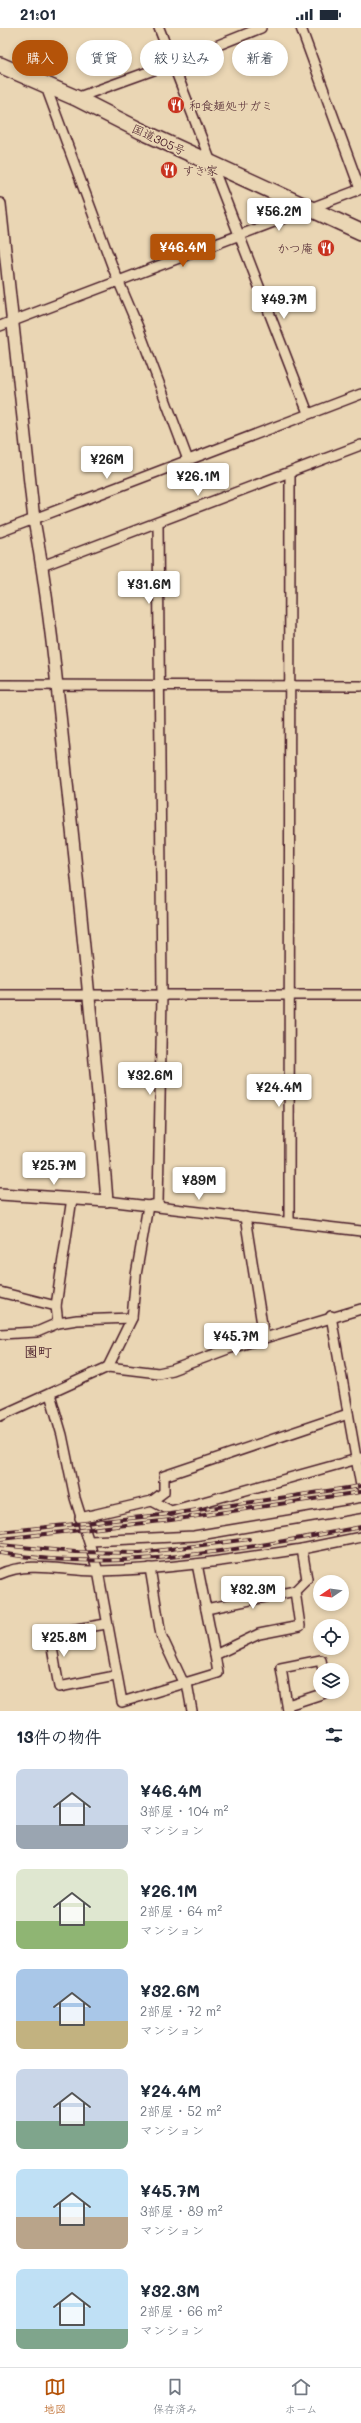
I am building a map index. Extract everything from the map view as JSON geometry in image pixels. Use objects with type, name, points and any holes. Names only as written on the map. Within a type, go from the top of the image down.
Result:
[{"type":"highway","name":"国道305号","points":[[0,65],[46,87],[76,98],[310,210],[361,232]]},
{"type":"street","points":[[159,28],[164,40]]},
{"type":"street","points":[[224,43],[261,28]]},
{"type":"street","points":[[0,326],[240,234],[310,210],[360,189],[300,28]]},
{"type":"street","points":[[76,98],[140,75]]},
{"type":"street","points":[[178,76],[308,413]]},
{"type":"street","points":[[46,87],[118,282],[138,328],[188,460]]},
{"type":"street","points":[[0,204],[2,239],[13,321],[34,520],[42,566],[57,685],[90,995],[107,1201]]},
{"type":"street","points":[[0,532],[361,394]]},
{"type":"street","points":[[42,566],[290,474],[361,445]]},
{"type":"street","points":[[289,1222],[290,474]]},
{"type":"street","points":[[148,1206],[158,1204],[162,995],[161,686],[158,524]]},
{"type":"street","points":[[0,685],[361,686]]},
{"type":"street","points":[[0,995],[361,995]]},
{"type":"street","points":[[0,1194],[107,1201],[361,1231]]},
{"type":"street","points":[[58,1322],[56,1306],[72,1198]]},
{"type":"street","points":[[108,1367],[132,1318],[136,1275],[148,1206]]},
{"type":"street","points":[[245,1217],[264,1337]]},
{"type":"street","points":[[0,1292],[56,1306]]},
{"type":"street","points":[[0,1416],[108,1367],[158,1373],[172,1370],[264,1337],[331,1316],[361,1309]]},
{"type":"street","points":[[331,1316],[348,1414],[358,1458],[361,1486]]},
{"type":"street","points":[[0,1334],[37,1332],[58,1322],[132,1318]]},
{"type":"street","points":[[50,1394],[62,1435],[80,1518],[90,1541],[98,1571],[115,1676],[122,1702],[218,1673],[197,1564]]},
{"type":"street","points":[[80,1518],[152,1501],[164,1492],[164,1476],[348,1414]]},
{"type":"street","points":[[152,1501],[171,1511],[358,1458]]},
{"type":"street","points":[[90,1541],[194,1536],[361,1508]]},
{"type":"street","points":[[0,1574],[15,1567],[98,1571],[197,1564],[302,1549],[361,1536]]},
{"type":"street","points":[[206,1609],[295,1592],[307,1578],[302,1549]]},
{"type":"street","points":[[150,1568],[161,1635],[182,1680],[187,1683],[192,1711]]},
{"type":"street","points":[[215,1655],[259,1634],[300,1626],[295,1592]]},
{"type":"street","points":[[106,1624],[53,1633],[50,1636],[59,1687],[115,1676]]},
{"type":"street","points":[[313,1698],[288,1708],[281,1668],[321,1660],[322,1663]]},
{"type":"railway","points":[[0,1532],[170,1514],[361,1486]]},
{"type":"railway","points":[[0,1539],[171,1520],[361,1492]]},
{"type":"railway","points":[[0,1553],[45,1559],[90,1560],[181,1556],[272,1543],[361,1527]]},
{"type":"railway","points":[[0,1545],[75,1552],[140,1553],[249,1539]]},
{"type":"place","name":"和食麺処サガミ","points":[[176,105]]},
{"type":"place","name":"すき家","points":[[169,170]]},
{"type":"place","name":"かつ庵","points":[[326,248]]},
{"type":"district","name":"園町","points":[[38,1351]]}]
